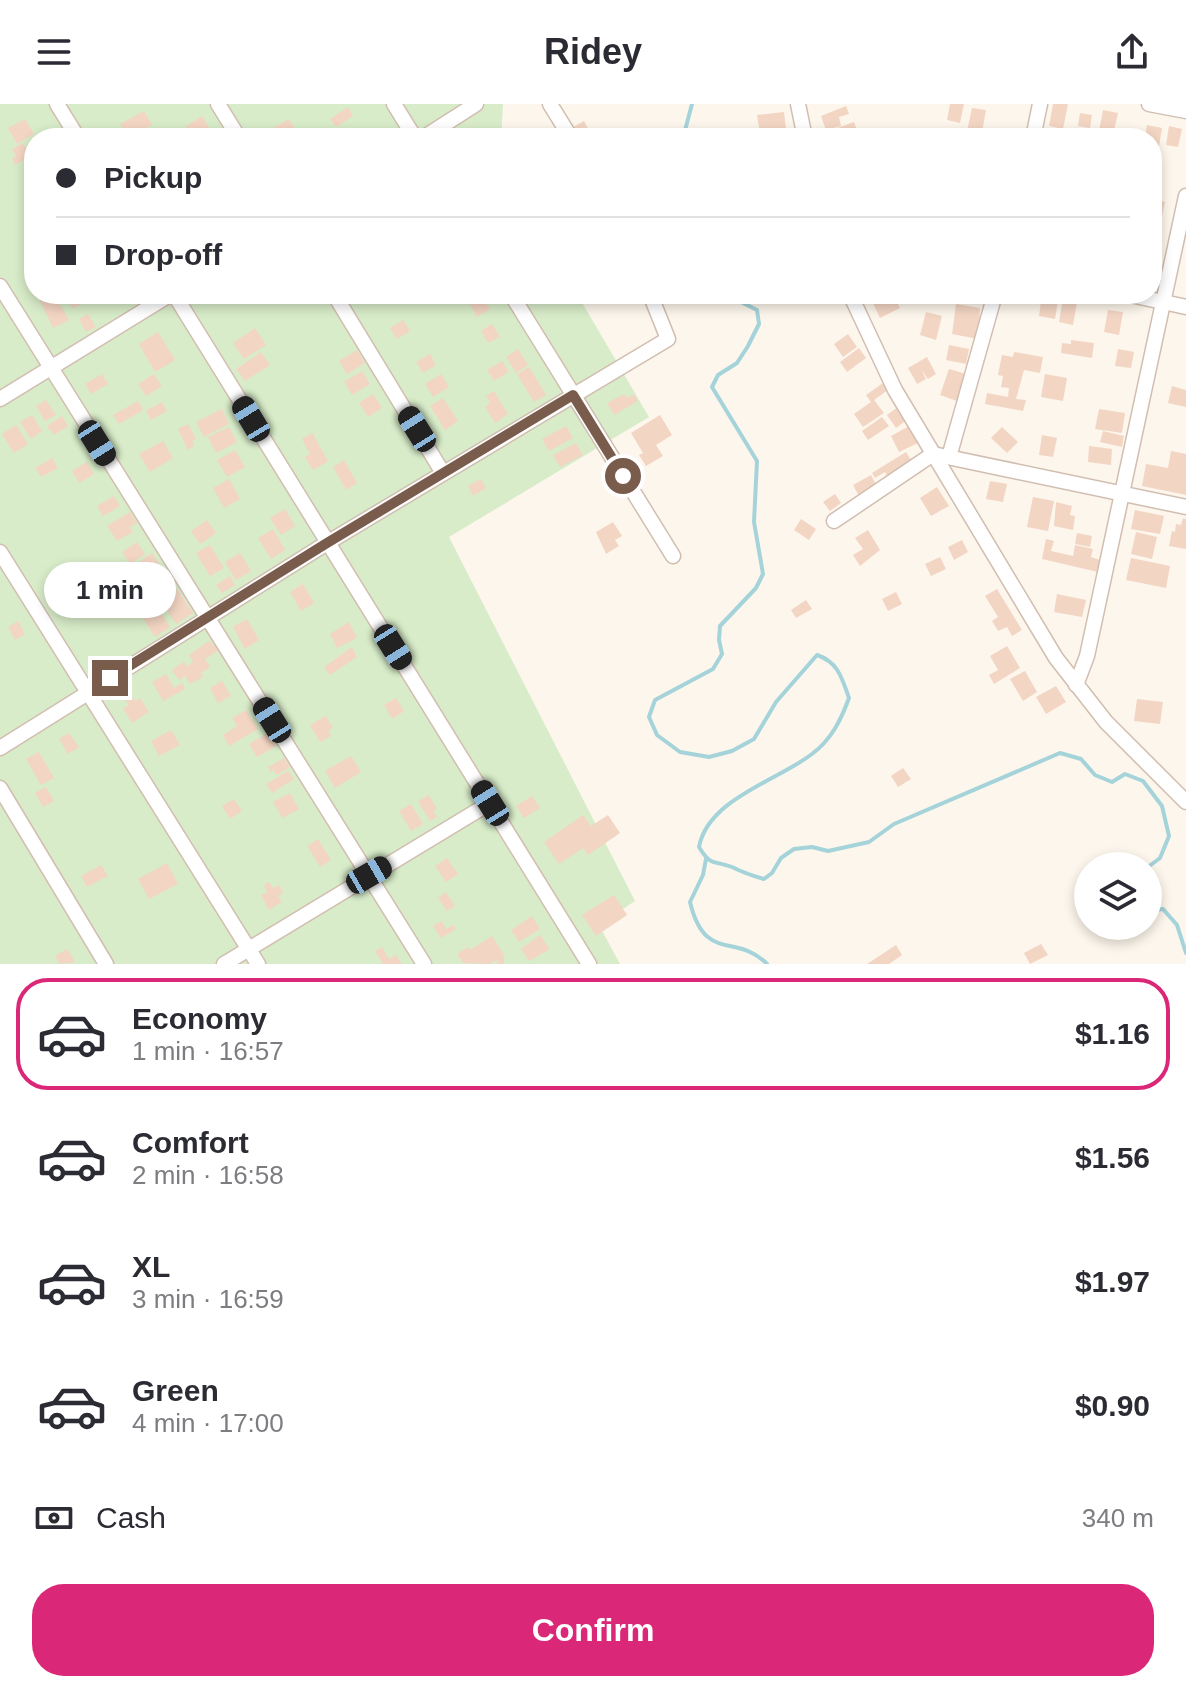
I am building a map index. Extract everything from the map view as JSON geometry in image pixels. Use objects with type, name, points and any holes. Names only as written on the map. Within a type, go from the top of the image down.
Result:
[{"type":"street","points":[[57,104],[72,128]]},
{"type":"street","points":[[218,104],[233,128]]},
{"type":"street","points":[[394,104],[409,128]]},
{"type":"street","points":[[439,128],[476,104]]},
{"type":"street","points":[[550,104],[565,128]]},
{"type":"street","points":[[798,104],[803,128]]},
{"type":"street","points":[[1035,128],[1040,104]]},
{"type":"street","points":[[1149,104],[1186,111]]},
{"type":"street","points":[[1076,685],[1087,656],[1186,196]]},
{"type":"street","points":[[0,286],[424,964]]},
{"type":"street","points":[[1163,302],[1186,307]]},
{"type":"street","points":[[0,399],[156,304]]},
{"type":"street","points":[[178,304],[589,964]]},
{"type":"street","points":[[340,304],[443,473]]},
{"type":"street","points":[[517,304],[673,556]]},
{"type":"street","points":[[0,748],[327,543],[668,339],[654,304]]},
{"type":"street","points":[[855,304],[895,390],[1056,658],[1106,722],[1186,802]]},
{"type":"street","points":[[949,457],[992,304]]},
{"type":"street","points":[[834,521],[933,454],[1186,507]]},
{"type":"street","points":[[0,552],[258,964]]},
{"type":"street","points":[[0,788],[106,964]]},
{"type":"street","points":[[224,964],[490,803]]},
{"type":"green space","points":[[0,104],[503,104],[502,128],[24,128],[24,304],[583,304],[649,417],[449,537],[635,901],[599,925],[620,964],[0,964]]},
{"type":"building","points":[[950,104],[964,104],[960,123],[947,120]]},
{"type":"building","points":[[1053,104],[1068,104],[1063,128],[1049,126]]},
{"type":"building","points":[[846,106],[849,114],[839,117],[841,126],[834,128],[825,128],[821,116]]},
{"type":"building","points":[[348,107],[353,116],[336,127],[330,119]]},
{"type":"building","points":[[972,108],[986,110],[983,128],[968,128]]},
{"type":"building","points":[[1103,110],[1118,113],[1115,128],[1100,128]]},
{"type":"building","points":[[144,111],[152,125],[146,128],[122,128],[120,124]]},
{"type":"building","points":[[784,112],[786,128],[759,128],[757,115]]},
{"type":"building","points":[[1080,113],[1092,115],[1090,128],[1078,126]]},
{"type":"building","points":[[202,116],[209,128],[187,128]]},
{"type":"building","points":[[25,119],[30,128],[24,128],[24,140],[17,144],[8,128]]},
{"type":"building","points":[[289,119],[294,128],[273,128]]},
{"type":"building","points":[[584,121],[588,128],[572,128]]},
{"type":"building","points":[[854,122],[856,128],[837,128]]},
{"type":"building","points":[[1169,126],[1182,129],[1178,147],[1166,145]]},
{"type":"building","points":[[24,145],[24,160],[15,165],[12,158],[16,156],[12,149]]},
{"type":"building","points":[[41,304],[60,304],[69,320],[53,328]]},
{"type":"building","points":[[470,304],[487,304],[490,309],[477,317]]},
{"type":"building","points":[[873,304],[898,304],[900,308],[880,318]]},
{"type":"building","points":[[956,304],[980,308],[978,339],[952,334]]},
{"type":"building","points":[[1041,304],[1057,304],[1055,319],[1039,316]]},
{"type":"building","points":[[1062,304],[1077,304],[1073,325],[1059,322]]},
{"type":"building","points":[[1108,310],[1123,312],[1119,335],[1104,332]]},
{"type":"building","points":[[926,312],[942,316],[936,340],[920,335]]},
{"type":"building","points":[[88,314],[96,327],[86,332],[79,319]]},
{"type":"building","points":[[403,320],[410,331],[397,339],[390,328]]},
{"type":"building","points":[[492,324],[500,337],[488,343],[481,331]]},
{"type":"building","points":[[255,328],[266,345],[244,359],[233,343]]},
{"type":"building","points":[[158,332],[175,360],[155,372],[139,344]]},
{"type":"building","points":[[848,334],[857,347],[843,357],[834,344]]},
{"type":"building","points":[[1071,340],[1094,343],[1092,358],[1061,353],[1062,343],[1071,344]]},
{"type":"building","points":[[949,345],[969,349],[966,364],[946,360]]},
{"type":"building","points":[[859,348],[866,358],[847,372],[840,362]]},
{"type":"building","points":[[518,349],[528,365],[516,373],[506,357]]},
{"type":"building","points":[[1118,349],[1134,352],[1131,368],[1115,366]]},
{"type":"building","points":[[357,350],[365,363],[347,374],[339,361]]},
{"type":"building","points":[[261,352],[270,365],[245,381],[236,369]]},
{"type":"building","points":[[1014,352],[1043,357],[1040,373],[1024,370],[1016,399],[1026,400],[1023,411],[985,404],[987,393],[1008,397],[1009,388],[1001,387],[1003,376],[998,375],[1002,355],[1013,357]]},
{"type":"building","points":[[430,354],[436,365],[423,373],[416,362]]},
{"type":"building","points":[[927,357],[936,374],[928,379],[921,369],[926,379],[917,384],[908,368]]},
{"type":"building","points":[[502,361],[509,372],[494,381],[487,370]]},
{"type":"building","points":[[529,367],[546,395],[534,402],[517,374]]},
{"type":"building","points":[[949,369],[966,374],[957,401],[940,395]]},
{"type":"building","points":[[362,371],[370,384],[352,395],[344,382]]},
{"type":"building","points":[[102,374],[108,384],[91,394],[85,384]]},
{"type":"building","points":[[154,374],[162,386],[146,396],[138,384]]},
{"type":"building","points":[[441,374],[449,387],[433,397],[425,384]]},
{"type":"building","points":[[1045,374],[1067,378],[1063,401],[1041,397]]},
{"type":"building","points":[[883,383],[888,390],[874,400],[884,413],[863,427],[854,414],[871,402],[866,395]]},
{"type":"building","points":[[1172,386],[1186,390],[1186,407],[1168,403]]},
{"type":"building","points":[[494,391],[508,414],[495,423],[485,407],[490,403],[486,396]]},
{"type":"building","points":[[373,394],[382,408],[368,417],[359,403]]},
{"type":"building","points":[[624,394],[627,398],[634,394],[638,401],[614,415],[607,403]]},
{"type":"building","points":[[443,398],[458,421],[445,430],[430,406]]},
{"type":"building","points":[[46,400],[56,415],[45,421],[36,406]]},
{"type":"building","points":[[138,401],[143,410],[119,424],[113,415]]},
{"type":"building","points":[[162,402],[167,411],[151,420],[146,411]]},
{"type":"building","points":[[899,406],[908,419],[896,428],[887,415]]},
{"type":"building","points":[[222,409],[229,424],[204,437],[196,422]]},
{"type":"building","points":[[1099,409],[1125,413],[1122,433],[1095,429]]},
{"type":"building","points":[[32,415],[42,431],[31,439],[20,422]]},
{"type":"building","points":[[660,415],[672,435],[656,445],[663,456],[646,466],[639,455],[643,453],[631,433]]},
{"type":"building","points":[[62,416],[68,426],[54,435],[47,426]]},
{"type":"building","points":[[882,417],[889,426],[868,440],[862,431]]},
{"type":"building","points":[[188,424],[196,439],[192,441],[194,446],[188,450],[178,429]]},
{"type":"building","points":[[16,425],[28,444],[14,453],[2,434]]},
{"type":"building","points":[[911,425],[920,442],[899,452],[891,436]]},
{"type":"building","points":[[566,426],[573,438],[549,451],[542,439]]},
{"type":"building","points":[[229,427],[237,442],[216,453],[208,437]]},
{"type":"building","points":[[1002,427],[1018,442],[1007,453],[991,438]]},
{"type":"building","points":[[1103,431],[1124,436],[1122,447],[1100,442]]},
{"type":"building","points":[[312,433],[328,461],[313,470],[305,457],[310,454],[302,439]]},
{"type":"building","points":[[1042,435],[1057,438],[1053,457],[1039,455]]},
{"type":"building","points":[[163,441],[173,458],[150,472],[139,454]]},
{"type":"building","points":[[576,443],[583,455],[560,467],[553,455]]},
{"type":"building","points":[[1089,446],[1112,449],[1111,465],[1088,462]]},
{"type":"building","points":[[235,450],[245,467],[227,477],[217,460]]},
{"type":"building","points":[[1171,451],[1186,454],[1186,495],[1142,486],[1146,464],[1168,468]]},
{"type":"building","points":[[906,452],[914,465],[889,480],[885,472],[875,478],[872,473]]},
{"type":"building","points":[[52,458],[58,468],[41,477],[35,468]]},
{"type":"building","points":[[344,460],[357,483],[346,490],[333,467]]},
{"type":"building","points":[[87,462],[94,474],[79,483],[72,471]]},
{"type":"building","points":[[871,475],[878,488],[860,498],[853,485]]},
{"type":"building","points":[[229,479],[240,499],[224,508],[213,488]]},
{"type":"building","points":[[481,479],[486,488],[473,496],[468,486]]},
{"type":"building","points":[[990,481],[1007,484],[1003,502],[986,499]]},
{"type":"building","points":[[937,487],[949,506],[931,516],[920,498]]},
{"type":"building","points":[[835,494],[841,503],[830,511],[823,502]]},
{"type":"building","points":[[114,496],[120,506],[103,516],[97,506]]},
{"type":"building","points":[[1033,497],[1054,501],[1048,531],[1027,527]]},
{"type":"building","points":[[1056,502],[1072,506],[1070,515],[1075,516],[1073,530],[1054,526]]},
{"type":"building","points":[[285,509],[295,526],[281,535],[270,518]]},
{"type":"building","points":[[1135,510],[1164,516],[1160,534],[1131,529]]},
{"type":"building","points":[[130,512],[137,523],[130,527],[133,532],[117,541],[107,526]]},
{"type":"building","points":[[1183,518],[1186,519],[1186,549],[1169,546],[1172,531],[1175,532],[1176,524],[1181,525]]},
{"type":"building","points":[[801,519],[816,529],[809,540],[794,530]]},
{"type":"building","points":[[207,520],[216,533],[200,544],[191,531]]},
{"type":"building","points":[[613,522],[622,536],[615,540],[619,546],[606,554],[596,532]]},
{"type":"building","points":[[273,529],[285,550],[271,559],[258,538]]},
{"type":"building","points":[[868,530],[880,550],[860,566],[853,555],[863,549],[855,538]]},
{"type":"building","points":[[1136,532],[1157,537],[1152,559],[1131,554]]},
{"type":"building","points":[[1077,533],[1092,536],[1090,547],[1075,544]]},
{"type":"building","points":[[1046,539],[1054,541],[1051,551],[1073,556],[1075,545],[1093,549],[1091,557],[1100,560],[1098,572],[1042,559]]},
{"type":"building","points":[[962,540],[968,552],[954,560],[948,547]]},
{"type":"building","points":[[137,542],[145,554],[130,564],[122,552]]},
{"type":"building","points":[[210,545],[224,568],[210,576],[196,553]]},
{"type":"building","points":[[152,553],[162,568],[148,577],[143,569],[139,572],[134,565]]},
{"type":"building","points":[[240,553],[251,571],[236,580],[225,562]]},
{"type":"building","points":[[940,557],[946,569],[931,576],[925,564]]},
{"type":"building","points":[[1131,558],[1170,566],[1166,588],[1126,580]]},
{"type":"building","points":[[162,572],[171,586],[160,593],[151,579]]},
{"type":"building","points":[[230,576],[235,585],[222,593],[216,585]]},
{"type":"building","points":[[105,580],[114,595],[87,611],[78,597]]},
{"type":"building","points":[[142,583],[170,627],[155,637],[127,592]]},
{"type":"building","points":[[303,584],[314,603],[301,611],[290,592]]},
{"type":"building","points":[[73,586],[80,595],[61,607],[55,597]]},
{"type":"building","points":[[177,589],[193,613],[176,624],[160,600]]},
{"type":"building","points":[[997,589],[1022,630],[1012,636],[1007,627],[998,631],[992,621],[998,617],[985,596]]},
{"type":"building","points":[[896,592],[902,604],[888,611],[882,599]]},
{"type":"building","points":[[1057,594],[1086,600],[1082,617],[1054,612]]},
{"type":"building","points":[[806,600],[812,609],[796,618],[791,610]]},
{"type":"building","points":[[247,619],[259,640],[245,649],[233,627]]},
{"type":"building","points":[[18,621],[25,634],[15,640],[8,627]]},
{"type":"building","points":[[349,622],[357,638],[337,648],[330,634]]},
{"type":"building","points":[[209,641],[219,650],[205,659],[210,667],[201,673],[203,677],[190,684],[185,676],[179,680],[172,670],[184,662],[187,666],[193,662],[189,655]]},
{"type":"building","points":[[1007,646],[1020,668],[994,684],[989,675],[998,670],[990,656]]},
{"type":"building","points":[[352,647],[357,657],[330,675],[324,667]]},
{"type":"building","points":[[1025,671],[1037,692],[1023,701],[1010,679]]},
{"type":"building","points":[[166,674],[174,688],[182,683],[185,689],[163,701],[152,682]]},
{"type":"building","points":[[222,681],[231,696],[218,703],[210,688]]},
{"type":"building","points":[[1056,686],[1066,702],[1046,714],[1036,697]]},
{"type":"building","points":[[129,693],[135,701],[140,698],[149,712],[132,723],[123,709],[129,705],[123,697]]},
{"type":"building","points":[[396,698],[404,711],[392,719],[384,705]]},
{"type":"building","points":[[1137,699],[1163,702],[1160,724],[1134,721]]},
{"type":"building","points":[[246,710],[258,729],[229,746],[223,735],[237,726],[232,718]]},
{"type":"building","points":[[326,716],[333,728],[328,731],[331,736],[320,742],[310,725]]},
{"type":"building","points":[[171,730],[180,745],[159,756],[151,741]]},
{"type":"building","points":[[69,733],[79,747],[68,754],[59,739]]},
{"type":"building","points":[[268,733],[276,746],[257,757],[249,744]]},
{"type":"building","points":[[39,752],[54,778],[41,785],[26,759]]},
{"type":"building","points":[[351,756],[361,772],[335,788],[325,771]]},
{"type":"building","points":[[284,758],[290,767],[277,775],[273,770],[271,772],[268,767]]},
{"type":"building","points":[[903,768],[911,779],[898,787],[891,776]]},
{"type":"building","points":[[288,771],[294,779],[272,793],[266,784]]},
{"type":"building","points":[[46,787],[54,801],[43,807],[35,793]]},
{"type":"building","points":[[290,793],[299,809],[282,818],[273,802]]},
{"type":"building","points":[[429,795],[437,809],[433,811],[437,817],[430,821],[418,801]]},
{"type":"building","points":[[532,796],[540,808],[524,818],[516,806]]},
{"type":"building","points":[[234,799],[242,811],[230,819],[222,806]]},
{"type":"building","points":[[411,804],[423,824],[411,831],[399,811]]},
{"type":"building","points":[[583,815],[591,826],[608,815],[620,833],[588,855],[583,848],[559,864],[544,842]]},
{"type":"building","points":[[318,839],[331,860],[320,867],[307,846]]},
{"type":"building","points":[[447,858],[458,874],[446,882],[435,866]]},
{"type":"building","points":[[167,863],[178,884],[149,899],[138,879]]},
{"type":"building","points":[[101,865],[108,876],[87,887],[81,876]]},
{"type":"building","points":[[269,882],[273,888],[279,885],[283,893],[278,896],[282,902],[269,910],[261,895],[267,892],[264,885]]},
{"type":"building","points":[[446,892],[455,906],[447,911],[438,898]]},
{"type":"building","points":[[614,895],[627,915],[596,936],[582,915]]},
{"type":"building","points":[[532,916],[540,929],[519,942],[511,930]]},
{"type":"building","points":[[442,921],[446,929],[454,925],[456,929],[441,938],[433,926]]},
{"type":"building","points":[[540,935],[550,949],[529,961],[521,949]]},
{"type":"building","points":[[492,936],[504,955],[504,964],[498,964],[496,960],[490,964],[463,963],[457,954]]},
{"type":"building","points":[[1041,944],[1048,955],[1030,964],[1024,953]]},
{"type":"building","points":[[896,945],[902,955],[889,964],[867,964]]},
{"type":"building","points":[[382,947],[389,959],[396,955],[402,964],[383,964],[375,951]]},
{"type":"building","points":[[67,949],[75,962],[60,964],[55,956]]},
{"type":"waterway","points":[[686,128],[692,104]]},
{"type":"waterway","points":[[745,304],[757,310],[759,324],[737,363],[718,375],[712,387],[757,461],[754,522],[763,574],[756,588],[720,626],[722,654],[713,669],[655,700],[649,717],[657,735],[680,752],[709,757],[732,751],[754,739],[776,702],[817,655],[835,666],[849,698],[835,729],[819,748],[729,804],[716,816],[705,830],[699,847],[703,853],[713,862],[764,879],[772,873],[781,858],[794,849],[812,847],[828,851],[869,842],[894,824],[1060,753],[1081,759],[1095,775],[1112,782],[1125,774],[1143,781],[1162,806],[1169,836],[1162,853]]},
{"type":"waterway","points":[[706,859],[703,875],[690,902],[696,921],[713,940],[744,950],[767,964]]},
{"type":"waterway","points":[[1162,909],[1177,925],[1186,953]]},
{"type":"route","points":[[110,678],[573,395],[623,476]]}]
